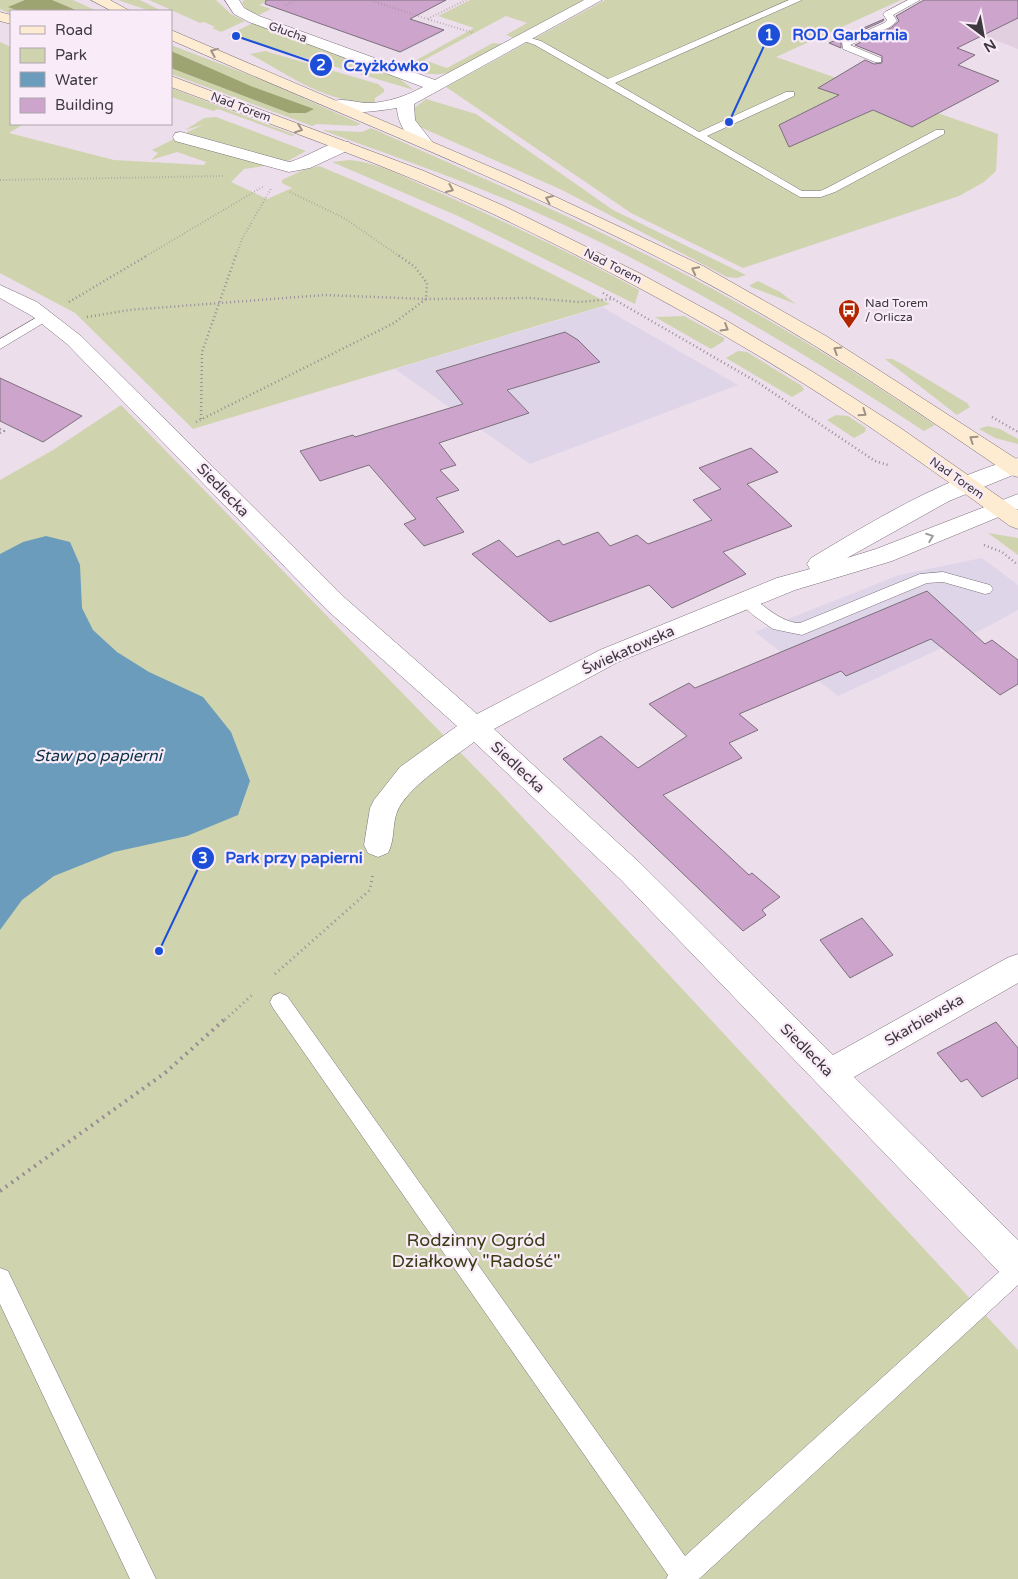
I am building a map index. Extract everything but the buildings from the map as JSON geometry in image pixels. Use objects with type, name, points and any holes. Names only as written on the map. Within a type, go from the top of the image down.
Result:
[{"type":"main road","points":[[98,0],[121,10]]},
{"type":"main road","points":[[172,34],[425,143],[583,214],[697,270],[810,334],[1016,467]]},
{"type":"main road","name":"Nad Torem","points":[[172,81],[343,146],[496,208],[672,298],[848,403],[966,485],[1012,510]]},
{"type":"street","name":"Głucha","points":[[232,0],[238,11],[254,20],[436,86]]},
{"type":"street","points":[[337,105],[368,108],[408,102],[595,0]]},
{"type":"street","points":[[408,102],[404,109],[405,116],[411,128],[425,143]]},
{"type":"street","points":[[181,137],[289,167],[304,164],[343,146]]},
{"type":"street","name":"Siedlecka","points":[[0,291],[52,320],[336,604],[475,727],[630,872],[831,1073],[1018,1265]]},
{"type":"street","name":"Świekatowska","points":[[786,584],[862,538],[966,485],[1016,467]]},
{"type":"street","name":"Świekatowska","points":[[378,845],[384,808],[410,775],[475,727],[610,656],[745,600],[786,584],[884,555],[1012,510]]},
{"type":"street","name":"Skarbiewska","points":[[831,1073],[1018,967]]},
{"type":"lane","points":[[607,83],[797,0]]},
{"type":"lane","points":[[878,60],[846,47],[845,44],[886,25],[892,21],[888,14],[915,0]]},
{"type":"lane","points":[[524,38],[538,43],[792,191],[811,195],[831,190],[940,132]]},
{"type":"lane","points":[[698,136],[790,94]]},
{"type":"lane","points":[[0,345],[52,320]]},
{"type":"lane","points":[[745,600],[776,625],[789,630],[802,629],[925,578],[943,577],[985,589]]},
{"type":"lane","points":[[280,1002],[683,1578],[1018,1270]]},
{"type":"lane","points":[[0,1279],[143,1579]]},
{"type":"path","points":[[370,0],[474,33]]},
{"type":"path","points":[[427,19],[466,0]]},
{"type":"path","points":[[0,180],[227,176]]},
{"type":"path","points":[[52,320],[270,182],[274,184],[242,239],[202,352],[201,420]]},
{"type":"path","points":[[170,436],[394,323],[426,299],[428,291],[423,276],[399,255],[344,218],[282,188]]},
{"type":"path","points":[[599,291],[757,382],[875,461],[886,464],[893,469]]},
{"type":"path","points":[[52,320],[129,310],[324,295],[366,295],[426,299],[530,298],[579,302],[612,299]]},
{"type":"path","points":[[0,429],[4,430],[0,433]]},
{"type":"path","points":[[977,539],[1018,565]]},
{"type":"path","points":[[267,981],[370,890],[378,845]]},
{"type":"path","points":[[0,1191],[165,1073],[260,988]]},
{"type":"shaded area","points":[[1018,4],[1018,49],[977,33]]},
{"type":"shaded area","points":[[602,307],[738,385],[530,464],[395,369]]},
{"type":"shaded area","points":[[982,558],[1018,585],[1018,610],[987,627],[838,696],[755,632],[899,575]]},
{"type":"green space","points":[[0,0],[73,0],[95,10],[10,10],[10,14],[0,9]]},
{"type":"green space","points":[[25,0],[52,0],[76,10],[16,10],[8,7]]},
{"type":"green space","points":[[118,0],[140,0],[160,10],[147,10]]},
{"type":"green space","points":[[149,0],[216,0],[231,14],[245,21],[221,32],[204,22],[200,23]]},
{"type":"green space","points":[[244,0],[270,0],[259,5],[271,9],[259,15],[247,10],[242,3]]},
{"type":"green space","points":[[470,0],[587,0],[516,39],[506,35],[527,23],[506,16],[424,60],[447,68],[493,43],[503,44],[467,66],[445,73],[433,74],[404,67],[474,28],[438,16]]},
{"type":"green space","points":[[605,0],[901,0],[776,57],[998,134],[996,171],[984,182],[959,196],[743,268],[631,213],[446,87]]},
{"type":"green space","points":[[253,23],[389,73],[414,90],[228,35]]},
{"type":"green space","points":[[0,42],[10,47],[10,125],[22,125],[9,133],[114,160],[204,165],[206,162],[177,152],[151,160],[158,153],[152,150],[174,139],[271,165],[244,169],[231,182],[267,199],[292,188],[282,183],[282,180],[303,170],[319,166],[466,232],[610,304],[193,429],[75,313],[0,273]]},
{"type":"green space","points":[[172,45],[265,81],[361,124],[355,126],[317,124],[312,126],[172,74]]},
{"type":"green space","points":[[172,51],[253,87],[314,109],[306,113],[289,113],[172,68]]},
{"type":"green space","points":[[265,51],[378,84],[384,89],[384,92],[375,98],[375,103],[358,102],[326,94],[294,79],[250,54]]},
{"type":"green space","points":[[172,88],[295,135],[292,136],[218,109],[213,111],[172,97]]},
{"type":"green space","points":[[426,99],[476,114],[613,210],[746,275],[737,278],[727,277],[562,190],[420,127],[414,122],[413,109]]},
{"type":"green space","points":[[216,117],[306,151],[284,163],[186,135],[187,132],[203,125],[185,130],[204,118]]},
{"type":"green space","points":[[371,128],[584,224],[668,265],[767,319],[824,353],[935,425],[924,431],[736,315],[590,237],[486,191],[322,130],[362,132]]},
{"type":"green space","points":[[349,160],[372,164],[394,172],[565,251],[639,290],[635,304],[458,216],[332,162]]},
{"type":"green space","points":[[758,281],[780,292],[796,304],[751,287],[750,285]]},
{"type":"green space","points":[[684,316],[724,338],[724,341],[711,349],[655,317]]},
{"type":"green space","points":[[738,351],[747,352],[802,386],[804,390],[792,397],[726,358]]},
{"type":"green space","points":[[885,359],[892,359],[902,364],[967,403],[970,407],[957,415]]},
{"type":"green space","name":"Rodzinny Ogród Działkowy \"Radość\"","points":[[121,405],[499,792],[1018,1350],[1018,1579],[0,1579],[0,480],[53,450]]},
{"type":"green space","points":[[836,415],[848,416],[866,428],[865,432],[854,438],[827,420]]},
{"type":"green space","points":[[987,426],[1000,429],[1018,439],[1018,444],[995,438],[979,429]]},
{"type":"green space","points":[[988,533],[1018,538],[1018,555]]},
{"type":"water","name":"Staw po papierni","points":[[46,536],[70,542],[80,565],[82,608],[93,630],[117,652],[149,672],[203,697],[231,732],[250,781],[238,815],[187,836],[114,852],[54,876],[22,900],[0,930],[0,554],[23,542]]},
{"type":"place","name":"Czyżkówko","points":[[236,36]]},
{"type":"place","name":"ROD Garbarnia","points":[[729,122]]},
{"type":"place","name":"Nad Torem / Orlicza","points":[[849,329]]},
{"type":"place","name":"Park przy papierni","points":[[159,951]]}]
